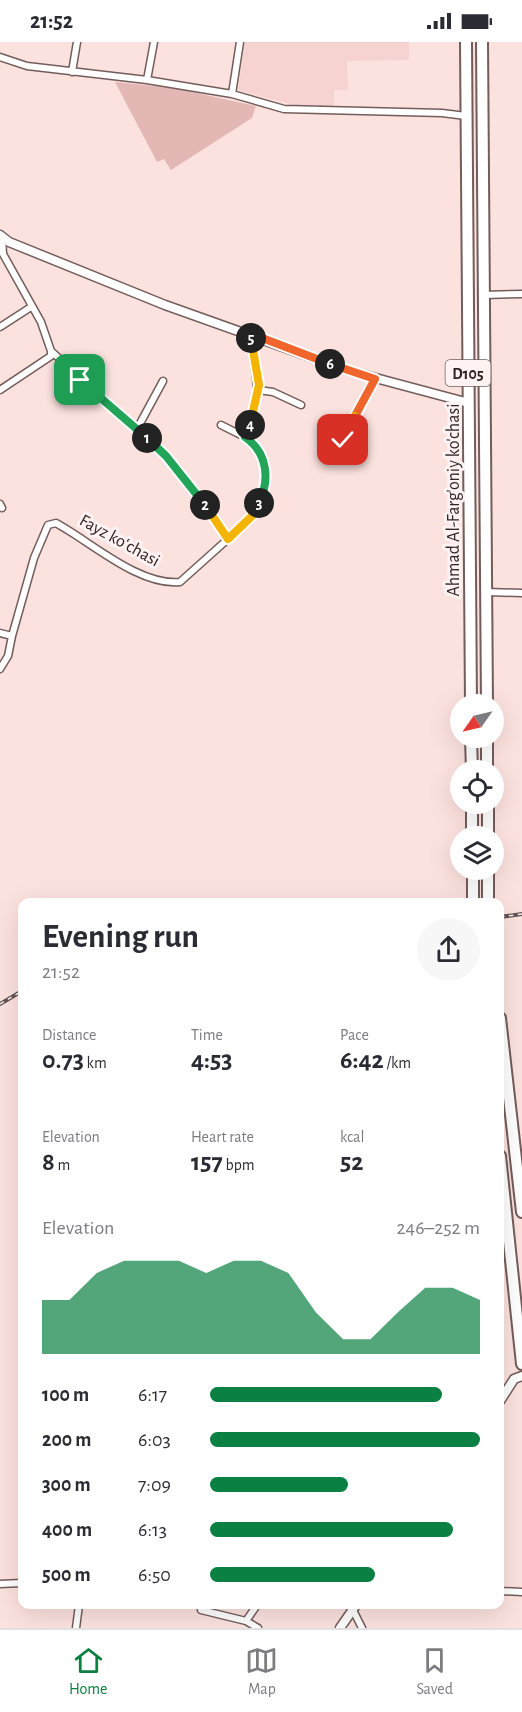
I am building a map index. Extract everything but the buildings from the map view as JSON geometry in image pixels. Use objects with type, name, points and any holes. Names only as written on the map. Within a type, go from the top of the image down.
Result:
[{"type":"highway","name":"Ahmad Al-Farg'oniy ko'chasi","points":[[466,42],[471,694]]},
{"type":"highway","name":"Ahmad Al-Farg'oniy ko'chasi","points":[[482,42],[488,507],[487,694]]},
{"type":"highway","points":[[468,507],[488,507]]},
{"type":"highway","points":[[473,880],[473,898]]},
{"type":"highway","points":[[488,880],[488,898]]},
{"type":"highway","points":[[504,1053],[522,1212]]},
{"type":"highway","points":[[520,1191],[504,1194],[522,1364]]},
{"type":"street","points":[[72,72],[77,42]]},
{"type":"street","points":[[147,80],[154,42]]},
{"type":"street","points":[[232,94],[240,42]]},
{"type":"street","points":[[0,57],[27,66],[147,80],[232,94],[284,109],[442,113],[466,116]]},
{"type":"street","points":[[1,236],[9,242],[111,285],[375,379],[469,403]]},
{"type":"street","points":[[0,390],[51,356],[46,333],[3,254],[1,236]]},
{"type":"street","points":[[484,295],[522,294]]},
{"type":"street","points":[[0,327],[31,307]]},
{"type":"street","points":[[245,437],[258,390],[250,334]]},
{"type":"street","points":[[51,351],[137,429],[183,475],[228,539],[253,515],[266,489],[263,457],[254,443],[221,425]]},
{"type":"street","points":[[343,440],[375,379]]},
{"type":"street","points":[[137,429],[163,381]]},
{"type":"street","points":[[258,390],[273,392],[301,405]]},
{"type":"street","name":"Fayz koʻchasi","points":[[12,636],[34,558],[48,525],[56,522],[136,572],[170,583],[180,582],[228,539]]},
{"type":"street","points":[[487,592],[522,593]]},
{"type":"street","points":[[0,633],[12,636],[8,656],[0,669]]},
{"type":"street","points":[[504,1395],[514,1379],[522,1376]]},
{"type":"street","points":[[0,1584],[18,1583]]},
{"type":"street","points":[[504,1591],[522,1592]]},
{"type":"street","points":[[76,1628],[79,1609]]},
{"type":"street","points":[[246,1621],[254,1609]]},
{"type":"street","points":[[340,1628],[354,1609]]},
{"type":"street","points":[[356,1609],[362,1628]]},
{"type":"street","points":[[201,1610],[246,1621],[258,1628]]},
{"type":"shaded area","points":[[245,42],[409,42],[409,60],[347,61],[348,90],[334,90],[334,107],[297,106],[238,90]]},
{"type":"shaded area","points":[[115,82],[174,88],[256,106],[252,118],[171,170],[164,159],[157,162]]},
{"type":"railway","points":[[504,916],[522,914]]},
{"type":"railway","points":[[0,1004],[18,993]]},
{"type":"route","points":[[80,380],[166,456],[200,497],[228,539],[253,515],[266,489],[263,457],[254,443],[245,437],[257,402],[259,385],[250,334],[375,379],[343,440]]}]
